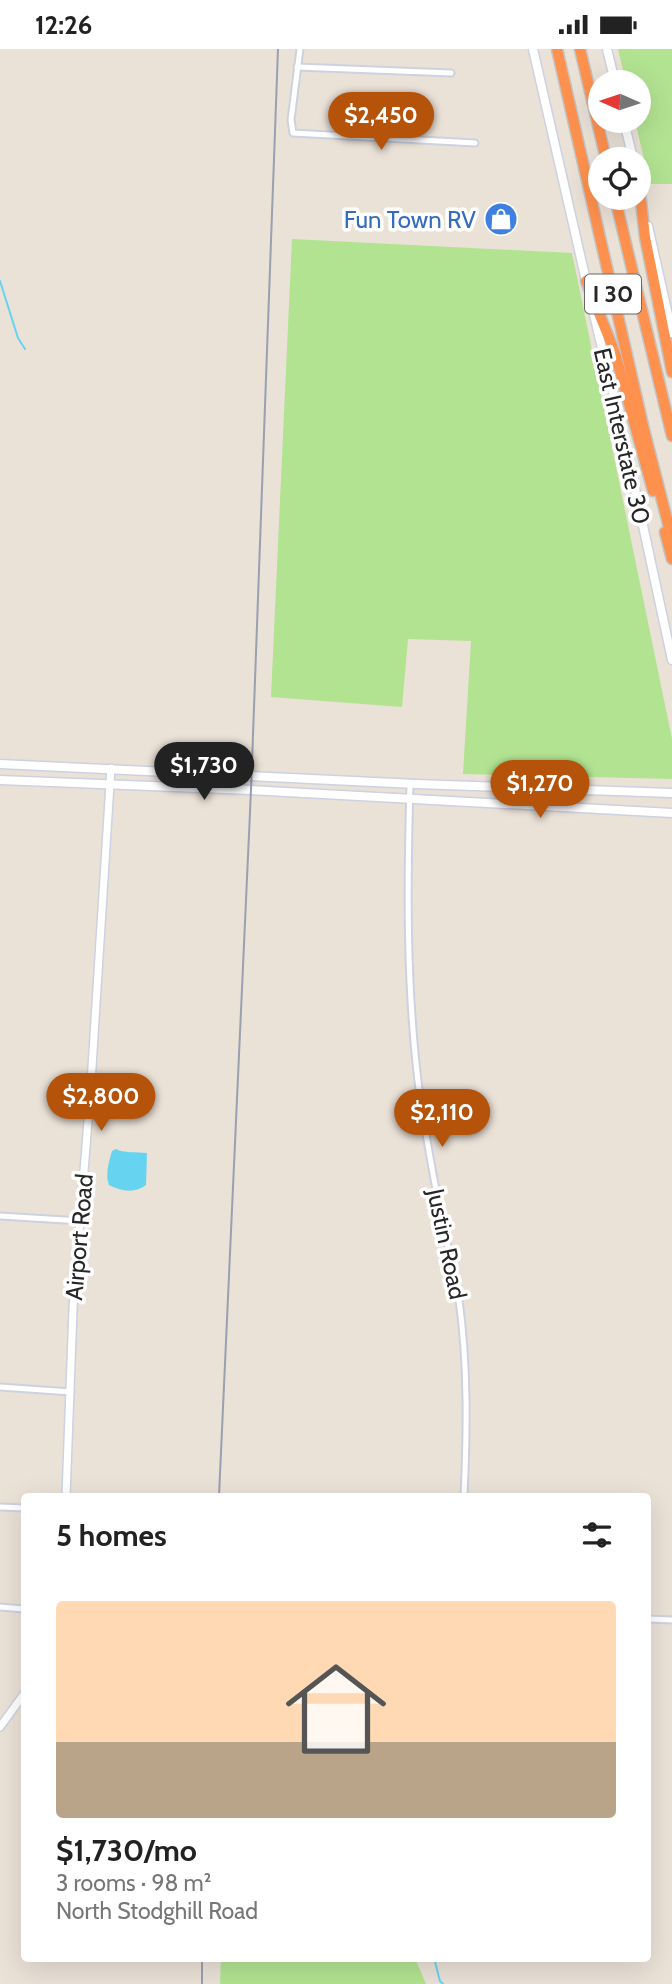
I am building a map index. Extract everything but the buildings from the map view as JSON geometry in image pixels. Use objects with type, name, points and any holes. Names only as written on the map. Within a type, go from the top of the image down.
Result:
[{"type":"highway","name":"I 30","points":[[557,49],[641,417],[672,539]]},
{"type":"highway","points":[[580,49],[603,147]]},
{"type":"highway","name":"I 30","points":[[618,210],[672,436]]},
{"type":"highway","points":[[642,210],[672,372]]},
{"type":"highway","points":[[586,282],[615,353],[672,559]]},
{"type":"main road","name":"East Interstate 30","points":[[533,49],[628,456],[672,660]]},
{"type":"main road","points":[[607,49],[612,70]]},
{"type":"main road","points":[[644,210],[672,333]]},
{"type":"main road","points":[[0,764],[410,784],[672,793]]},
{"type":"main road","points":[[0,780],[672,813]]},
{"type":"street","points":[[300,49],[291,120],[293,133],[475,143]]},
{"type":"street","points":[[297,67],[452,73]]},
{"type":"street","name":"Airport Road","points":[[66,1493],[72,1323],[111,768]]},
{"type":"street","name":"Justin Road","points":[[410,784],[407,898],[412,1017],[420,1095],[433,1178],[459,1297],[463,1333],[466,1443],[464,1493]]},
{"type":"street","points":[[0,1216],[81,1221]]},
{"type":"street","points":[[0,1387],[71,1392]]},
{"type":"street","points":[[0,1507],[21,1508]]},
{"type":"street","points":[[0,1607],[21,1609]]},
{"type":"street","points":[[651,1619],[672,1620]]},
{"type":"street","points":[[0,1727],[21,1698]]},
{"type":"green space","points":[[618,49],[672,49],[672,184],[651,184],[651,147],[641,147],[638,133],[651,133],[651,70],[623,70]]},
{"type":"green space","points":[[292,239],[572,253],[672,739],[672,779],[463,774],[471,641],[408,639],[402,707],[271,697]]},
{"type":"green space","points":[[221,1962],[417,1962],[426,1984],[220,1984]]},
{"type":"water","points":[[116,1149],[147,1153],[146,1185],[128,1191],[109,1185],[109,1164],[112,1151]]},
{"type":"waterway","points":[[0,281],[18,338],[25,349]]},
{"type":"waterway","points":[[435,1962],[443,1984]]},
{"type":"railway","points":[[219,1493],[251,790],[278,49]]},
{"type":"railway","points":[[202,1962],[202,1984]]},
{"type":"place","name":"Fun Town RV","points":[[501,219]]}]
